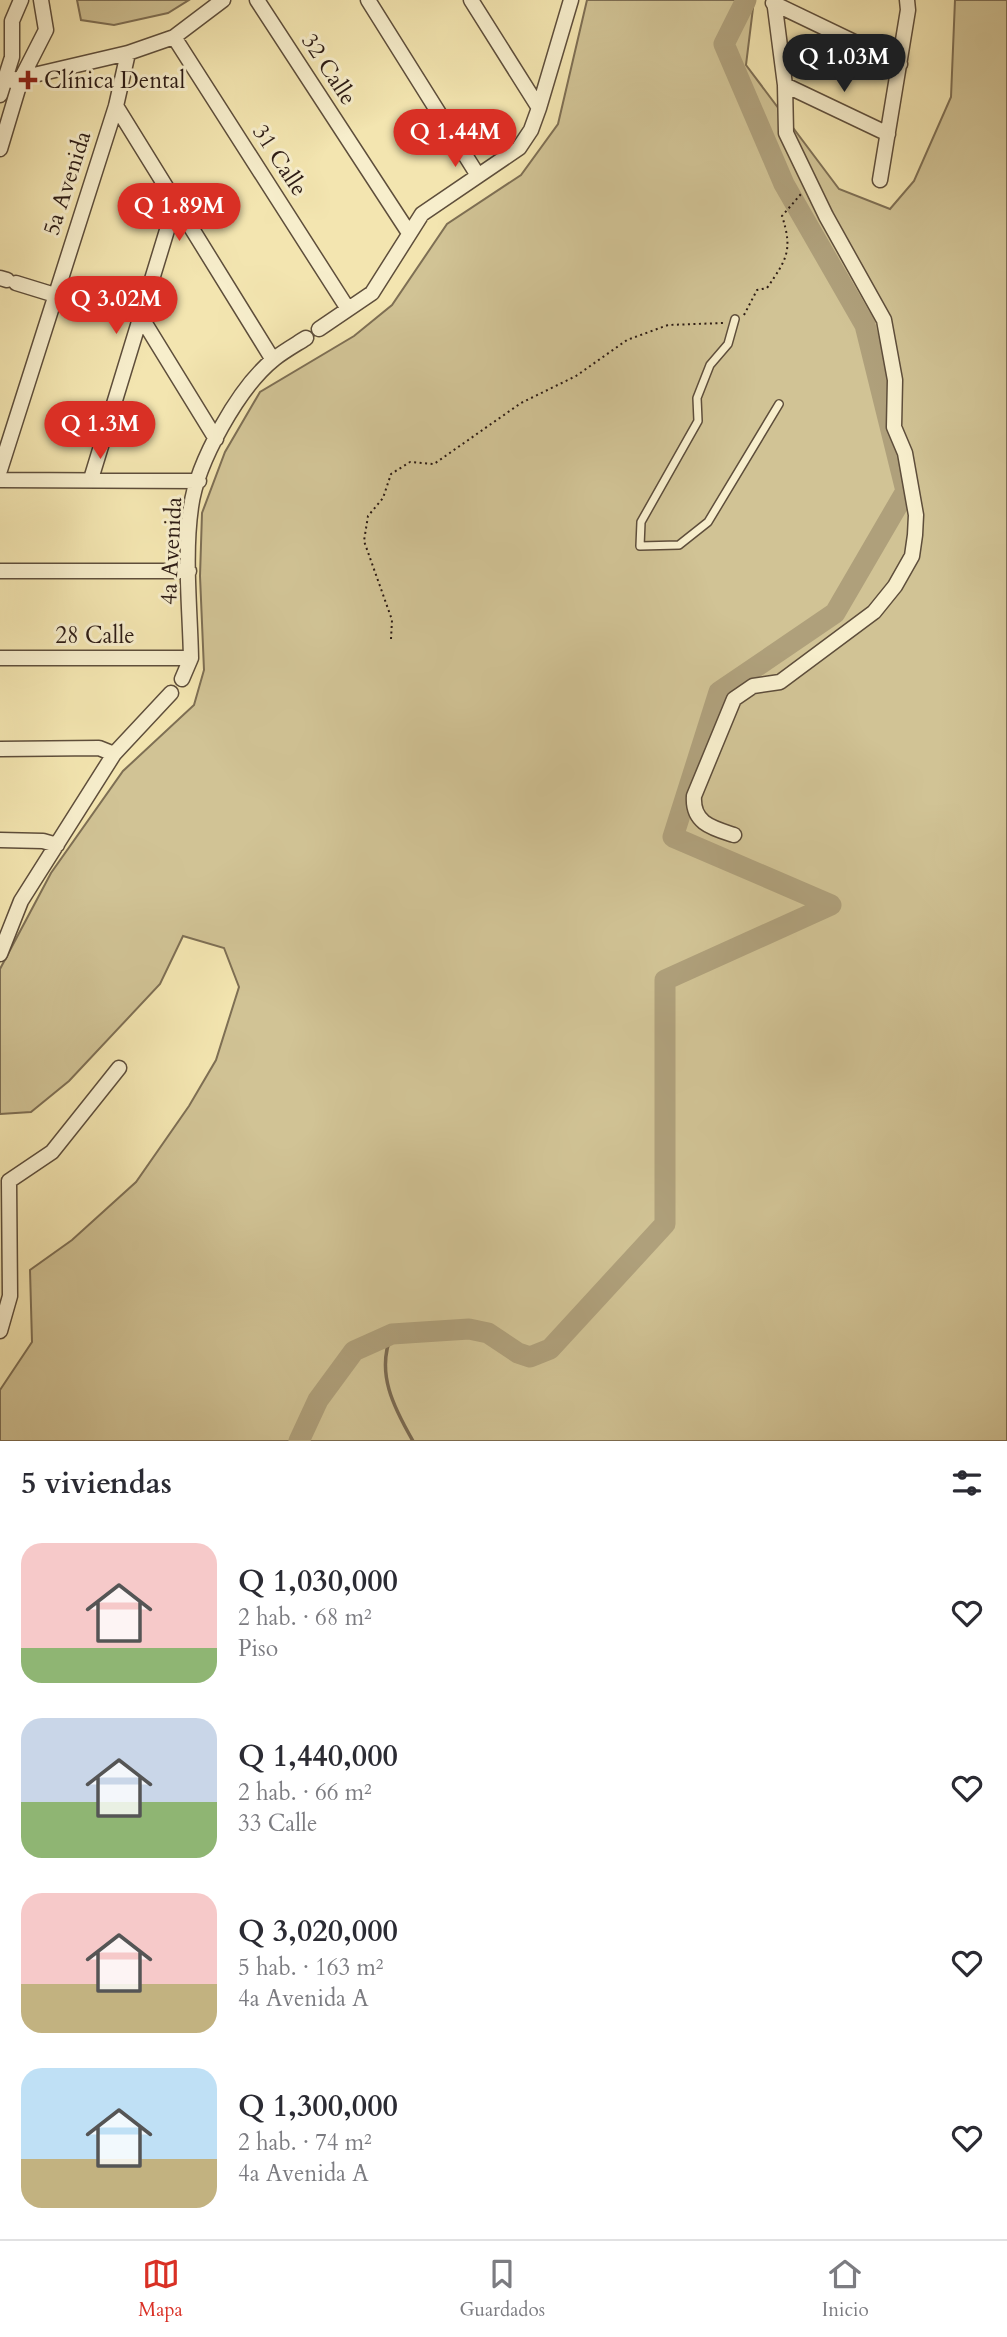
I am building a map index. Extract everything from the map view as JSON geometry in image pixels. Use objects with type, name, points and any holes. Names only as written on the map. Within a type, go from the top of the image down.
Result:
[{"type":"street","points":[[2,88],[12,57],[6,19],[21,0]]},
{"type":"street","points":[[0,149],[21,79],[46,30],[41,0]]},
{"type":"street","points":[[2,88],[21,79],[128,53],[174,37],[223,0]]},
{"type":"street","name":"32 Calle","points":[[257,0],[409,233]]},
{"type":"street","points":[[368,0],[477,174]]},
{"type":"street","points":[[471,0],[539,108]]},
{"type":"street","points":[[319,329],[379,285],[422,214],[477,174],[519,148],[531,130],[539,108],[571,0]]},
{"type":"street","points":[[880,180],[900,64],[906,0]]},
{"type":"street","points":[[774,2],[900,64]]},
{"type":"street","points":[[734,835],[710,828],[699,819],[693,807],[694,796],[734,699],[753,686],[780,682],[874,612],[895,586],[912,556],[916,515],[905,453],[894,427],[895,380],[884,320],[786,133],[785,85],[774,2]]},
{"type":"street","name":"31 Calle","points":[[174,37],[348,309]]},
{"type":"street","name":"5a Avenida","points":[[0,470],[116,106],[128,53]]},
{"type":"street","points":[[785,85],[888,134]]},
{"type":"street","points":[[116,106],[273,360]]},
{"type":"street","points":[[91,479],[175,204]]},
{"type":"street","points":[[8,280],[55,295]]},
{"type":"street","points":[[141,317],[216,439]]},
{"type":"street","name":"4a Avenida","points":[[182,679],[191,658],[191,507],[199,481],[216,439],[244,392],[273,360],[306,338]]},
{"type":"street","points":[[0,480],[199,481]]},
{"type":"street","points":[[0,571],[189,571]]},
{"type":"street","name":"28 Calle","points":[[0,658],[191,658]]},
{"type":"street","points":[[0,954],[21,901],[114,754],[171,693]]},
{"type":"street","points":[[0,749],[99,748],[114,754]]},
{"type":"street","points":[[0,840],[43,841],[57,845]]},
{"type":"street","points":[[0,1331],[7,1313],[4,1180],[52,1152],[119,1068]]},
{"type":"lane","points":[[735,319],[728,344],[710,365],[697,398],[698,421],[640,522],[640,546],[679,545],[708,522],[779,404]]},
{"type":"path","points":[[391,639],[392,620],[364,541],[368,516],[383,498],[391,474],[410,462],[434,464],[521,403],[576,376],[626,340],[668,325],[726,323],[746,314],[753,294],[766,288],[789,252],[787,227],[782,216],[784,211],[809,186]]},
{"type":"shaded area","points":[[77,0],[189,0],[168,13],[114,25],[81,20]]},
{"type":"shaded area","points":[[587,0],[754,0],[746,65],[839,189],[890,209],[914,181],[951,97],[955,0],[1007,0],[1007,1441],[0,1441],[0,1390],[32,1342],[30,1270],[72,1240],[136,1182],[189,1106],[216,1060],[239,987],[224,948],[183,936],[160,984],[69,1081],[31,1112],[0,1114],[0,969],[51,873],[123,771],[194,705],[204,670],[200,576],[202,513],[225,452],[260,392],[354,336],[392,305],[447,224],[521,175],[558,124]]},
{"type":"waterway","points":[[299,1441],[318,1400],[354,1351],[392,1334],[469,1329],[488,1333],[518,1353],[530,1357],[550,1349],[665,1224],[665,980],[831,905],[673,837],[719,692],[835,613],[906,491],[865,325],[784,184],[724,44],[746,0]]},
{"type":"waterway","points":[[392,1334],[387,1348],[386,1376],[399,1416],[413,1441]]},
{"type":"place","name":"Clínica Dental","points":[[28,80]]}]
